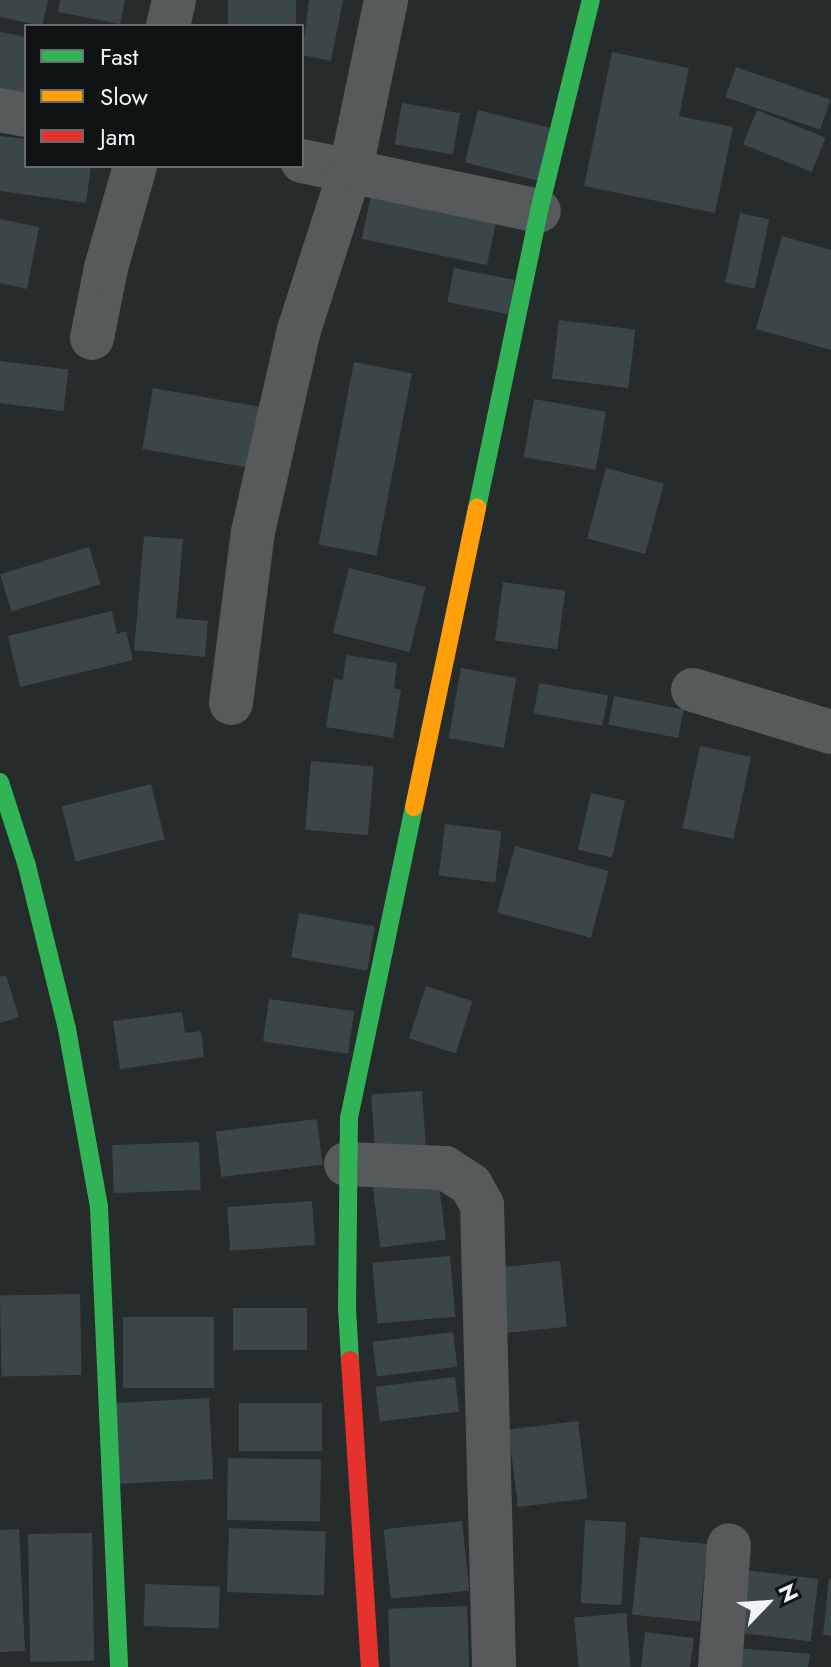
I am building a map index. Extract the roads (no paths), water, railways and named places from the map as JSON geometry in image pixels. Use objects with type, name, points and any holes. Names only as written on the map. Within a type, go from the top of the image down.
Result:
[{"type":"street","points":[[168,24],[174,0]]},
{"type":"street","points":[[231,703],[253,532],[299,330],[351,168],[386,0]]},
{"type":"street","points":[[370,1667],[347,1308],[346,1164],[352,1102],[539,211],[591,0]]},
{"type":"street","points":[[0,110],[24,115]]},
{"type":"street","points":[[304,161],[351,168],[539,211]]},
{"type":"street","points":[[92,338],[106,268],[134,168]]},
{"type":"street","points":[[693,690],[831,732]]},
{"type":"street","points":[[0,782],[27,866],[67,1029],[99,1207],[119,1667]]},
{"type":"street","points":[[346,1164],[445,1168],[471,1185],[482,1205],[494,1667]]},
{"type":"street","points":[[720,1667],[729,1545]]}]
